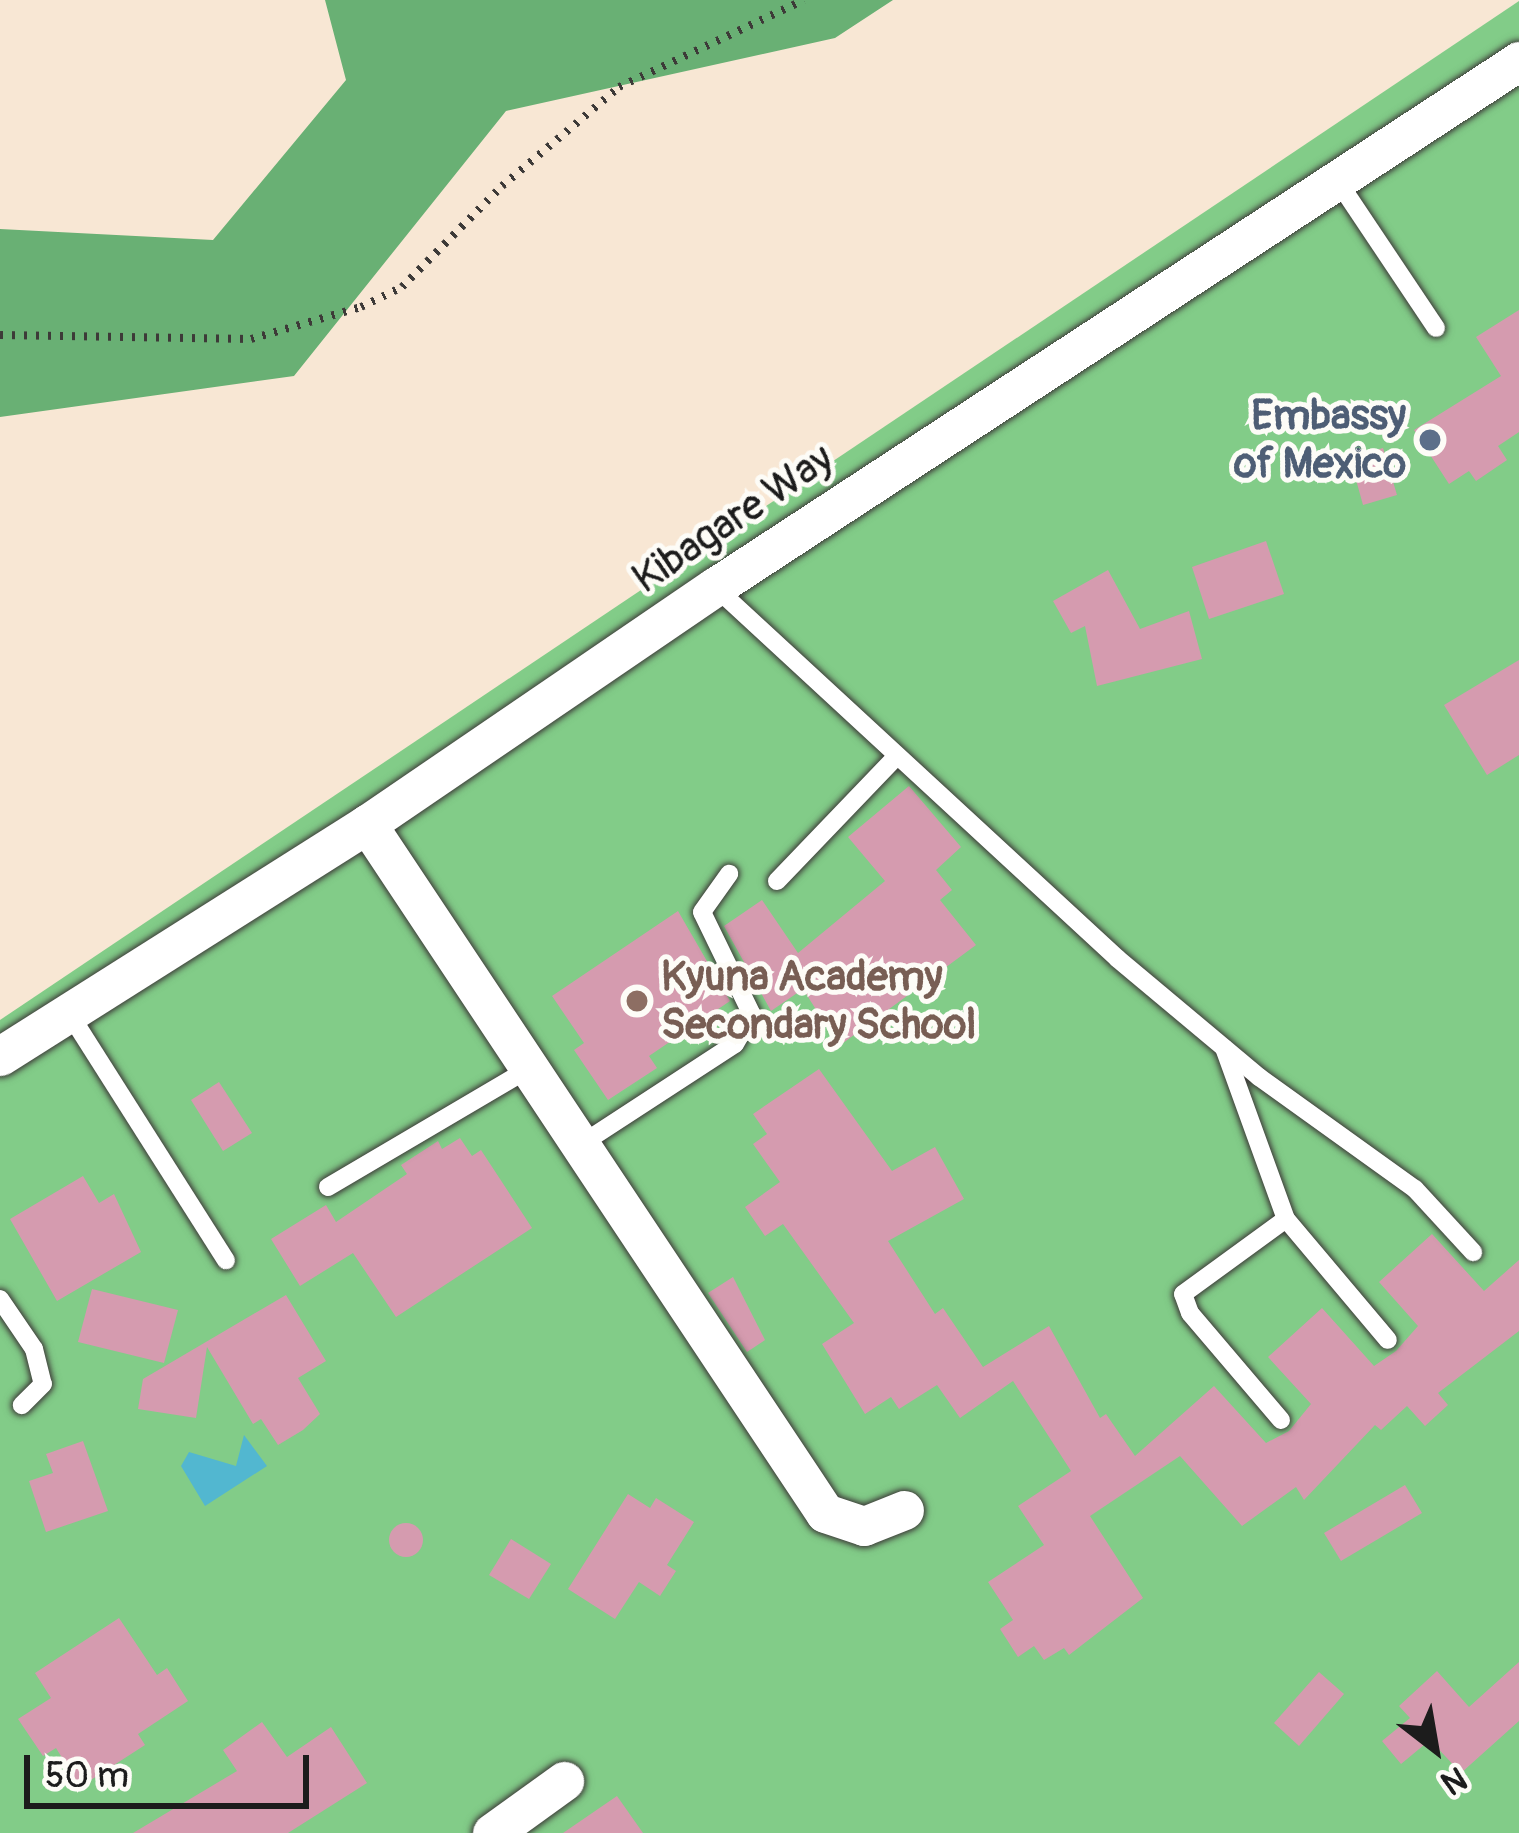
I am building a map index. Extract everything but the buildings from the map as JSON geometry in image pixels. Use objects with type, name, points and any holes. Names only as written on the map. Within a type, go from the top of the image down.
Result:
[{"type":"street","name":"Kibagare Way","points":[[0,1057],[367,824],[715,586],[1519,62]]},
{"type":"street","points":[[367,824],[826,1513],[864,1526],[904,1510]]},
{"type":"street","points":[[492,1833],[564,1781]]},
{"type":"lane","points":[[1337,180],[1436,328]]},
{"type":"lane","points":[[715,586],[894,759],[1224,1048],[1415,1189],[1473,1252]]},
{"type":"lane","points":[[777,880],[894,759]]},
{"type":"lane","points":[[584,1144],[735,1044],[752,1015],[702,912],[729,874]]},
{"type":"lane","points":[[69,1013],[226,1260]]},
{"type":"lane","points":[[1224,1048],[1286,1219],[1388,1340]]},
{"type":"lane","points":[[328,1187],[532,1067]]},
{"type":"lane","points":[[1281,1420],[1190,1313],[1183,1294],[1286,1219]]},
{"type":"lane","points":[[0,1299],[34,1349],[43,1384],[22,1405]]},
{"type":"path","points":[[0,334],[251,339],[362,308],[402,287],[502,186],[619,87],[804,0]]},
{"type":"green space","points":[[325,0],[893,0],[835,38],[506,111],[294,376],[0,417],[0,229],[213,240],[346,80]]},
{"type":"green space","points":[[1519,1],[1519,1833],[0,1833],[0,1020]]},
{"type":"water","points":[[244,1435],[267,1466],[205,1506],[181,1466],[189,1452],[236,1466]]},
{"type":"place","name":"Embassy of Mexico","points":[[1430,440]]},
{"type":"place","name":"Kyuna Academy Secondary School","points":[[637,1001]]}]
